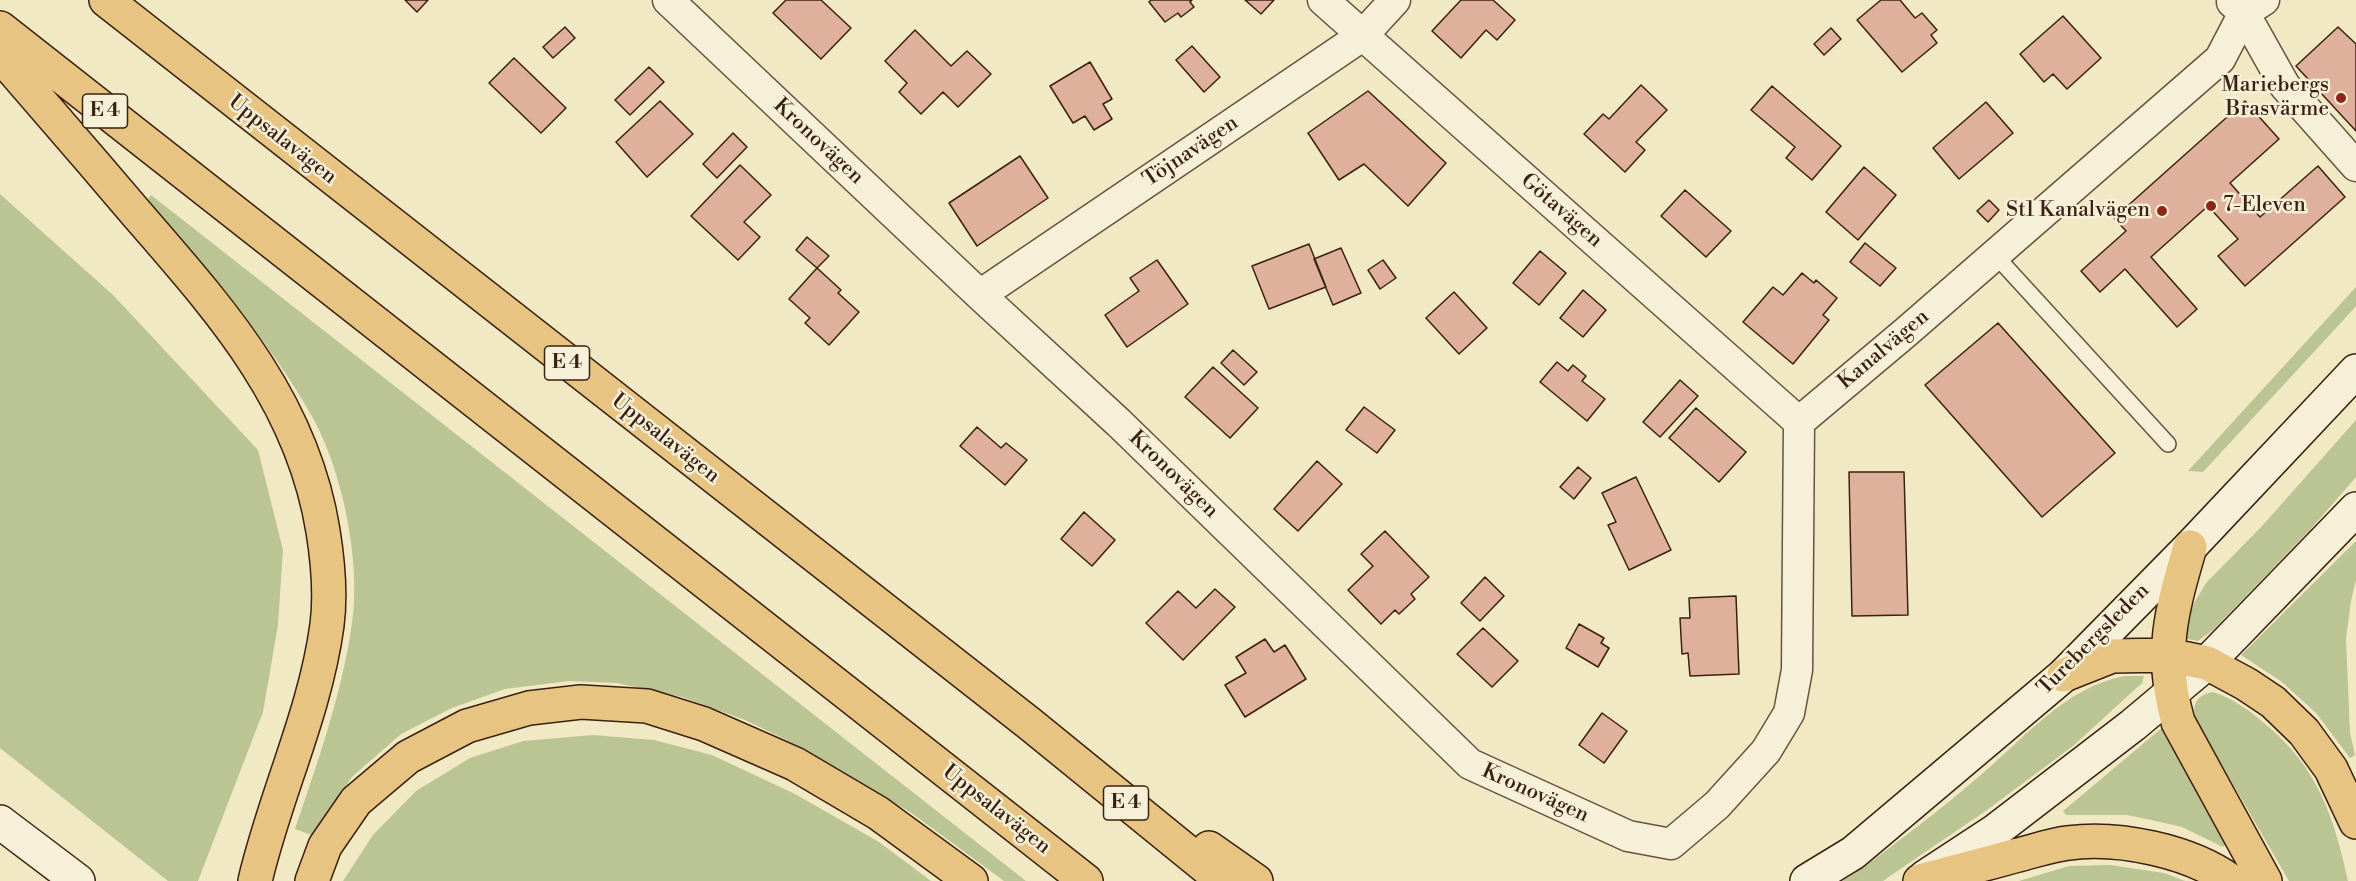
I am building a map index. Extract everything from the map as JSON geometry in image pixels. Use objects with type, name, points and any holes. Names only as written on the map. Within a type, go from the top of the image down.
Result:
[{"type":"highway","name":"Uppsalavägen","points":[[106,0],[1030,724],[1223,881]]},
{"type":"highway","name":"Uppsalavägen","points":[[0,28],[1086,881]]},
{"type":"highway","points":[[0,55],[176,259],[247,348],[282,404],[308,465],[320,513],[329,566],[327,623],[317,681],[255,881]]},
{"type":"highway","points":[[2190,547],[2174,602],[2167,655],[2170,694],[2178,722],[2265,881]]},
{"type":"highway","points":[[2064,675],[2112,656],[2167,655],[2207,663],[2273,702],[2304,732],[2331,769],[2356,822]]},
{"type":"highway","points":[[312,881],[325,846],[356,801],[408,757],[467,726],[529,708],[581,702],[647,706],[704,724],[795,764],[878,813],[971,881]]},
{"type":"highway","points":[[1030,724],[1256,881]]},
{"type":"highway","points":[[1919,881],[2068,843],[2111,842],[2152,848],[2197,862],[2231,881]]},
{"type":"main road","name":"Turebergsleden","points":[[1808,881],[1853,853],[2064,675],[2190,547],[2356,371]]},
{"type":"main road","points":[[1919,881],[1995,831],[2124,732],[2207,663],[2356,509]]},
{"type":"main road","points":[[0,822],[78,881]]},
{"type":"street","name":"Kronovägen","points":[[668,0],[1119,423],[1470,764],[1628,836],[1671,844],[1717,805],[1767,752],[1789,713],[1797,670],[1799,422]]},
{"type":"street","name":"Götavägen","points":[[1323,0],[1799,422]]},
{"type":"street","name":"Töjnavägen","points":[[980,295],[1362,36],[1395,0]]},
{"type":"street","points":[[2246,4],[2285,86],[2356,166]]},
{"type":"street","name":"Kanalvägen","points":[[1799,422],[2220,59],[2246,4]]},
{"type":"lane","points":[[1995,255],[2168,444]]},
{"type":"green space","points":[[0,194],[113,295],[258,450],[283,550],[278,625],[263,712],[198,881],[168,881],[0,748]]},
{"type":"green space","points":[[151,195],[1026,881],[1004,881],[913,814],[803,748],[745,720],[682,697],[617,683],[569,681],[505,689],[452,708],[401,734],[352,777],[311,835],[295,829],[336,701],[352,623],[354,574],[352,547],[341,492],[324,442],[296,390],[236,306],[147,200]]},
{"type":"green space","points":[[2356,287],[2356,306],[2348,315],[2203,472],[2188,471]]},
{"type":"green space","points":[[2356,420],[2356,477],[2310,530],[2213,630],[2198,641],[2182,638],[2190,610],[2206,583],[2263,525]]},
{"type":"green space","points":[[2356,541],[2356,580],[2346,639],[2350,733],[2355,755],[2350,758],[2316,713],[2282,682],[2241,655]]},
{"type":"green space","points":[[2125,676],[2144,676],[2142,683],[2073,746],[1987,810],[1883,881],[1842,881],[1856,873],[1947,803],[2063,703],[2082,691]]},
{"type":"green space","points":[[2213,692],[2234,701],[2264,723],[2298,757],[2321,794],[2343,857],[2348,881],[2289,881],[2194,717],[2194,707],[2200,697]]},
{"type":"green space","points":[[2163,727],[2226,844],[2223,847],[2182,827],[2151,820],[2127,815],[2066,815],[2063,811]]},
{"type":"green space","points":[[593,735],[654,740],[712,755],[795,794],[879,842],[931,881],[343,881],[373,835],[416,791],[470,758],[523,741]]},
{"type":"green space","points":[[2110,865],[2164,873],[2185,881],[2019,881],[2069,866]]},
{"type":"building","points":[[405,0],[428,0],[417,12]]},
{"type":"building","points":[[786,0],[821,0],[851,28],[821,59],[773,13]]},
{"type":"building","points":[[1151,0],[1192,0],[1190,2],[1194,7],[1181,17],[1178,13],[1165,22],[1149,2]]},
{"type":"building","points":[[1245,0],[1274,0],[1261,14]]},
{"type":"building","points":[[1461,0],[1493,0],[1515,20],[1497,40],[1486,30],[1461,58],[1432,31]]},
{"type":"building","points":[[1881,0],[1900,0],[1915,18],[1922,13],[1937,30],[1931,35],[1937,43],[1902,72],[1857,20]]},
{"type":"building","points":[[2063,16],[2101,58],[2067,89],[2053,74],[2044,82],[2020,54]]},
{"type":"building","points":[[565,27],[575,38],[553,58],[543,47]]},
{"type":"building","name":"Mariebergs Brasvärme","points":[[2338,27],[2356,44],[2356,131],[2296,66]]},
{"type":"building","points":[[1831,28],[1841,39],[1824,55],[1814,44]]},
{"type":"building","points":[[915,30],[951,66],[967,51],[991,74],[958,107],[943,92],[921,114],[899,92],[907,83],[885,61]]},
{"type":"building","points":[[1192,46],[1220,77],[1204,92],[1176,60]]},
{"type":"building","points":[[514,58],[566,108],[541,133],[489,83]]},
{"type":"building","points":[[1090,62],[1112,99],[1103,104],[1112,119],[1094,130],[1085,116],[1073,123],[1050,86]]},
{"type":"building","points":[[649,67],[664,82],[630,115],[615,100]]},
{"type":"building","points":[[1641,85],[1667,110],[1636,142],[1645,150],[1625,172],[1584,134],[1603,114],[1609,119]]},
{"type":"building","points":[[1772,86],[1841,146],[1812,180],[1786,158],[1795,147],[1751,110]]},
{"type":"building","points":[[1368,91],[1446,163],[1408,206],[1364,164],[1339,180],[1308,133]]},
{"type":"building","points":[[660,101],[693,134],[647,177],[616,142]]},
{"type":"building","name":"St1 Kanalvägen","points":[[2245,101],[2279,139],[2230,183],[2260,217],[2318,166],[2345,197],[2245,286],[2218,256],[2238,239],[2208,206],[2151,257],[2197,309],[2177,327],[2125,269],[2100,292],[2081,271],[2126,231],[2114,218]]},
{"type":"building","points":[[1986,102],[2013,133],[1959,179],[1933,148]]},
{"type":"building","points":[[733,133],[747,147],[717,178],[703,164]]},
{"type":"building","points":[[1020,156],[1048,198],[977,246],[949,203]]},
{"type":"building","points":[[740,165],[771,195],[744,222],[760,237],[738,260],[691,216]]},
{"type":"building","points":[[1864,167],[1896,195],[1858,240],[1826,212]]},
{"type":"building","points":[[1685,190],[1731,231],[1706,257],[1661,216]]},
{"type":"building","points":[[1989,200],[1999,210],[1988,222],[1977,211]]},
{"type":"building","points":[[807,237],[829,256],[817,268],[796,250]]},
{"type":"building","points":[[1865,243],[1896,268],[1880,286],[1850,262]]},
{"type":"building","points":[[1309,244],[1326,287],[1269,309],[1252,266]]},
{"type":"building","points":[[1341,248],[1361,293],[1333,305],[1314,259]]},
{"type":"building","points":[[1540,251],[1566,273],[1539,305],[1513,283]]},
{"type":"building","points":[[1157,260],[1188,304],[1127,347],[1105,315],[1139,291],[1130,278]]},
{"type":"building","points":[[1383,260],[1396,278],[1380,289],[1368,270]]},
{"type":"building","points":[[817,268],[841,290],[838,293],[859,312],[829,345],[805,323],[810,318],[789,299]]},
{"type":"building","points":[[1802,273],[1814,283],[1816,280],[1837,298],[1823,315],[1829,320],[1793,364],[1743,322],[1773,287],[1783,295]]},
{"type":"building","points":[[1583,290],[1606,310],[1583,337],[1560,318]]},
{"type":"building","points":[[1454,292],[1487,328],[1459,354],[1426,318]]},
{"type":"building","points":[[1998,323],[2115,453],[2042,517],[1925,385]]},
{"type":"building","points":[[1233,350],[1257,372],[1244,385],[1221,363]]},
{"type":"building","points":[[1557,362],[1568,371],[1573,365],[1586,376],[1582,381],[1605,399],[1587,421],[1540,382]]},
{"type":"building","points":[[1213,367],[1258,408],[1230,438],[1185,397]]},
{"type":"building","points":[[1680,380],[1698,396],[1660,437],[1643,422]]},
{"type":"building","points":[[1364,407],[1395,430],[1377,453],[1346,430]]},
{"type":"building","points":[[1696,408],[1746,452],[1719,482],[1669,438]]},
{"type":"building","points":[[977,427],[1001,448],[1006,443],[1027,460],[1005,485],[960,446]]},
{"type":"building","points":[[1317,461],[1342,484],[1298,531],[1274,509]]},
{"type":"building","points":[[1578,467],[1591,478],[1574,499],[1560,487]]},
{"type":"building","points":[[1849,472],[1904,472],[1908,615],[1852,616]]},
{"type":"building","points":[[1636,477],[1671,550],[1629,570],[1608,525],[1616,522],[1602,493]]},
{"type":"building","points":[[1084,512],[1115,540],[1092,566],[1061,539]]},
{"type":"building","points":[[1385,531],[1429,577],[1411,594],[1415,599],[1399,614],[1395,610],[1381,624],[1348,590],[1373,566],[1361,554]]},
{"type":"building","points":[[1485,577],[1504,596],[1480,621],[1461,603]]},
{"type":"building","points":[[1215,589],[1235,607],[1183,660],[1146,623],[1178,591],[1196,608]]},
{"type":"building","points":[[1736,596],[1739,674],[1690,676],[1688,653],[1682,654],[1680,618],[1690,618],[1689,598]]},
{"type":"building","points":[[1579,624],[1604,638],[1601,643],[1609,648],[1598,667],[1566,648]]},
{"type":"building","points":[[1483,628],[1518,661],[1492,687],[1457,654]]},
{"type":"building","points":[[1265,639],[1274,652],[1285,645],[1306,679],[1245,717],[1225,685],[1246,673],[1236,657]]},
{"type":"building","points":[[1602,713],[1627,731],[1604,763],[1579,745]]},
{"type":"place","name":"Mariebergs Brasvärme","points":[[2341,98]]},
{"type":"place","name":"7-Eleven","points":[[2211,206]]},
{"type":"place","name":"St1 Kanalvägen","points":[[2162,211]]}]
